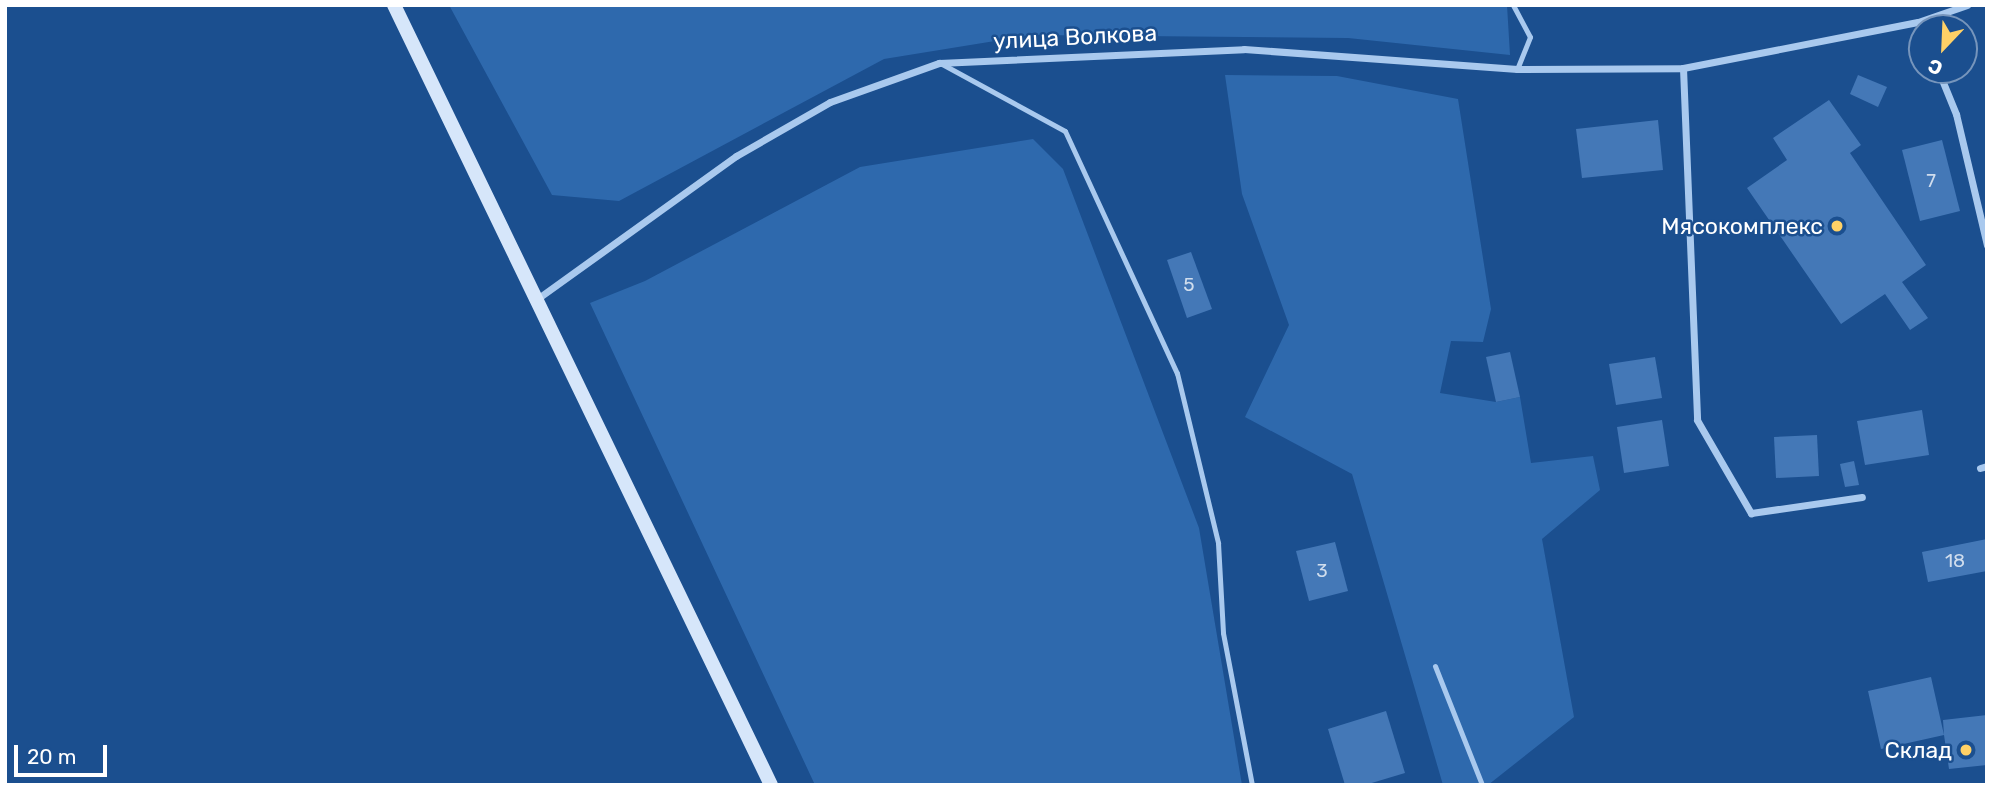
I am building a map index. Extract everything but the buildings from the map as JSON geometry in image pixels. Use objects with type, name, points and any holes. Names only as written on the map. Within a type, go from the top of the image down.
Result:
[{"type":"main road","points":[[394,5],[771,785]]},
{"type":"street","name":"улица Волкова","points":[[1941,14],[1967,5]]},
{"type":"street","name":"улица Волкова","points":[[537,300],[736,156],[830,102],[939,63],[1244,49],[1517,69],[1683,68],[1908,24]]},
{"type":"street","points":[[1683,68],[1697,420],[1751,513],[1862,496]]},
{"type":"street","points":[[1943,84],[1955,114],[1987,245]]},
{"type":"lane","points":[[1513,5],[1530,37],[1517,69]]},
{"type":"lane","points":[[939,63],[1065,131],[1177,373],[1218,543],[1223,633],[1252,785]]},
{"type":"lane","points":[[1435,666],[1482,785]]},
{"type":"shaded area","points":[[449,5],[1507,5],[1510,55],[1348,38],[1032,35],[884,59],[619,201],[552,195]]},
{"type":"shaded area","points":[[1225,75],[1337,76],[1458,99],[1491,309],[1483,342],[1451,341],[1440,393],[1496,402],[1520,397],[1531,463],[1593,456],[1600,490],[1542,539],[1574,717],[1488,785],[1443,785],[1352,474],[1245,417],[1289,325],[1242,194]]},
{"type":"shaded area","points":[[1033,139],[1063,169],[1199,528],[1242,785],[815,785],[590,303],[645,281],[860,167]]},
{"type":"place","name":"Мясокомплекс","points":[[1837,226]]},
{"type":"place","name":"Склад","points":[[1966,750]]}]
